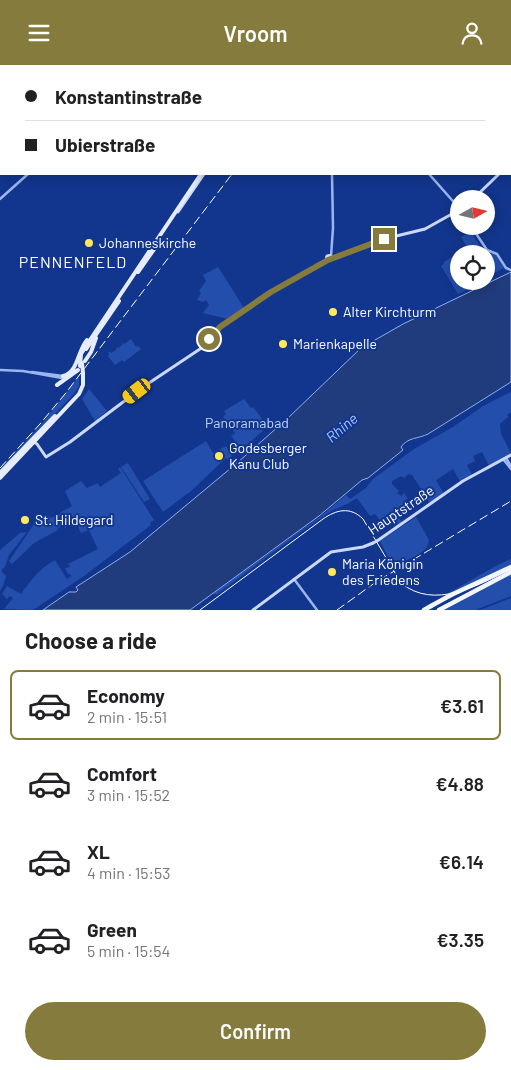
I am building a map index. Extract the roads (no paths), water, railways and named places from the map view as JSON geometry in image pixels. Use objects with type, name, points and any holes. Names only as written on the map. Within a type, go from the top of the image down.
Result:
[{"type":"highway","points":[[424,610],[511,567]]},
{"type":"highway","points":[[439,610],[511,573]]},
{"type":"main road","points":[[0,473],[79,394],[83,385],[81,365],[83,350],[201,175]]},
{"type":"main road","points":[[482,190],[497,175]]},
{"type":"main road","points":[[63,377],[72,376],[81,365],[85,352],[178,210]]},
{"type":"main road","points":[[34,440],[46,457],[143,387],[200,349],[220,327],[271,292],[330,258],[384,239],[425,229],[450,214]]},
{"type":"main road","points":[[57,385],[63,377],[73,370],[82,347],[102,321]]},
{"type":"main road","points":[[0,478],[34,440]]},
{"type":"main road","points":[[43,452],[52,453]]},
{"type":"main road","name":"Hauptstraße","points":[[253,610],[334,551],[360,548],[375,542],[463,481],[511,455]]},
{"type":"street","points":[[0,199],[27,175]]},
{"type":"street","points":[[330,258],[334,228],[332,175]]},
{"type":"street","points":[[430,175],[450,198]]},
{"type":"street","points":[[477,235],[487,250],[497,254],[506,268],[511,270]]},
{"type":"street","points":[[0,371],[31,372],[63,377]]},
{"type":"street","points":[[505,458],[506,464]]},
{"type":"street","points":[[505,458],[511,467]]},
{"type":"street","points":[[497,463],[506,464],[511,467]]},
{"type":"street","points":[[294,579],[317,610]]},
{"type":"water","name":"Rhine","points":[[511,272],[511,382],[428,434],[407,441],[401,447],[403,450],[368,478],[362,480],[319,516],[190,610],[43,610],[69,592],[76,592],[78,590],[76,587],[130,552],[288,418],[361,348],[403,324],[474,290],[495,290],[495,280]]},
{"type":"tram line","points":[[200,610],[323,519],[333,513],[343,511],[353,512],[363,519],[401,583],[414,591],[427,595],[456,593],[511,569]]},
{"type":"railway","points":[[0,468],[65,394],[231,175]]},
{"type":"railway","points":[[337,610],[376,582],[511,501]]},
{"type":"place","name":"Johanneskirche","points":[[89,243]]},
{"type":"place","name":"Alter Kirchturm","points":[[333,312]]},
{"type":"place","name":"Marienkapelle","points":[[283,344]]},
{"type":"place","name":"Godesberger Kanu Club","points":[[219,456]]},
{"type":"place","name":"St. Hildegard","points":[[25,520]]},
{"type":"place","name":"Maria Königin des Friedens","points":[[332,572]]},
{"type":"district","name":"PENNENFELD","points":[[73,262]]},
{"type":"park label","name":"Panoramabad","points":[[247,423]]}]
